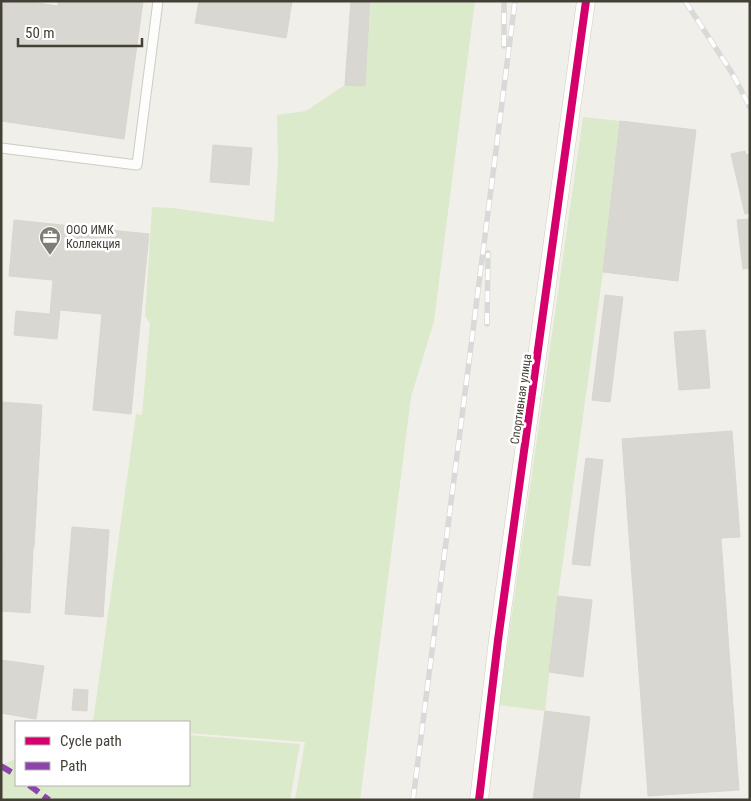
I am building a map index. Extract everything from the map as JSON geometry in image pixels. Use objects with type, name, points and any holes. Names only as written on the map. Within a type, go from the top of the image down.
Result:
[{"type":"street","name":"Спортивная улица","points":[[479,800],[498,640],[586,1]]},
{"type":"lane","points":[[1,148],[137,165],[158,1]]},
{"type":"green space","points":[[371,1],[475,1],[434,321],[411,397],[360,800],[295,800],[305,742],[190,733],[190,721],[93,721],[136,414],[142,415],[150,323],[145,316],[152,207],[274,222],[278,163],[277,115],[306,111],[345,85],[365,86]]},
{"type":"green space","points":[[583,117],[620,121],[603,272],[558,596],[545,711],[499,705]]},
{"type":"green space","points":[[190,735],[300,744],[290,800],[1,800],[1,765],[15,759],[15,786],[190,786]]},
{"type":"building","points":[[4,1],[25,1],[58,6],[58,1],[143,1],[124,139],[1,121],[1,20]]},
{"type":"building","points":[[199,1],[292,1],[286,38],[195,23]]},
{"type":"building","points":[[351,1],[370,1],[365,86],[345,85]]},
{"type":"building","points":[[620,121],[696,130],[678,281],[603,272]]},
{"type":"building","points":[[213,145],[252,148],[249,185],[210,182]]},
{"type":"building","points":[[745,151],[746,155],[750,154],[750,213],[745,214],[731,154]]},
{"type":"building","points":[[750,219],[750,268],[743,269],[737,220]]},
{"type":"building","points":[[14,220],[149,234],[131,414],[93,410],[102,314],[60,310],[57,339],[14,335],[16,311],[50,314],[53,280],[9,276]]},
{"type":"building","points":[[605,295],[623,297],[610,402],[592,400]]},
{"type":"building","points":[[705,330],[710,388],[679,390],[674,332]]},
{"type":"building","points":[[1,402],[42,405],[34,548],[1,546]]},
{"type":"building","points":[[732,431],[740,537],[721,538],[739,790],[648,796],[622,439]]},
{"type":"building","points":[[586,458],[603,460],[590,566],[572,564]]},
{"type":"building","points":[[72,527],[109,530],[103,617],[65,614]]},
{"type":"building","points":[[3,546],[33,548],[30,613],[1,611]]},
{"type":"building","points":[[558,596],[592,600],[583,677],[549,672]]},
{"type":"building","points":[[1,660],[44,666],[36,719],[1,713]]},
{"type":"building","points":[[74,689],[88,690],[87,711],[72,710]]},
{"type":"building","points":[[545,711],[590,717],[579,800],[533,800]]},
{"type":"railway","points":[[504,1],[504,46]]},
{"type":"railway","points":[[413,800],[515,1]]},
{"type":"railway","points":[[685,1],[732,73],[750,107]]},
{"type":"railway","points":[[487,324],[488,253]]},
{"type":"marked path","points":[[1,766],[15,774]]},
{"type":"marked path","points":[[30,786],[49,800]]},
{"type":"cycle path","points":[[479,800],[498,640],[586,1]]},
{"type":"place","name":"ООО ИМК Коллекция","points":[[50,256]]}]
